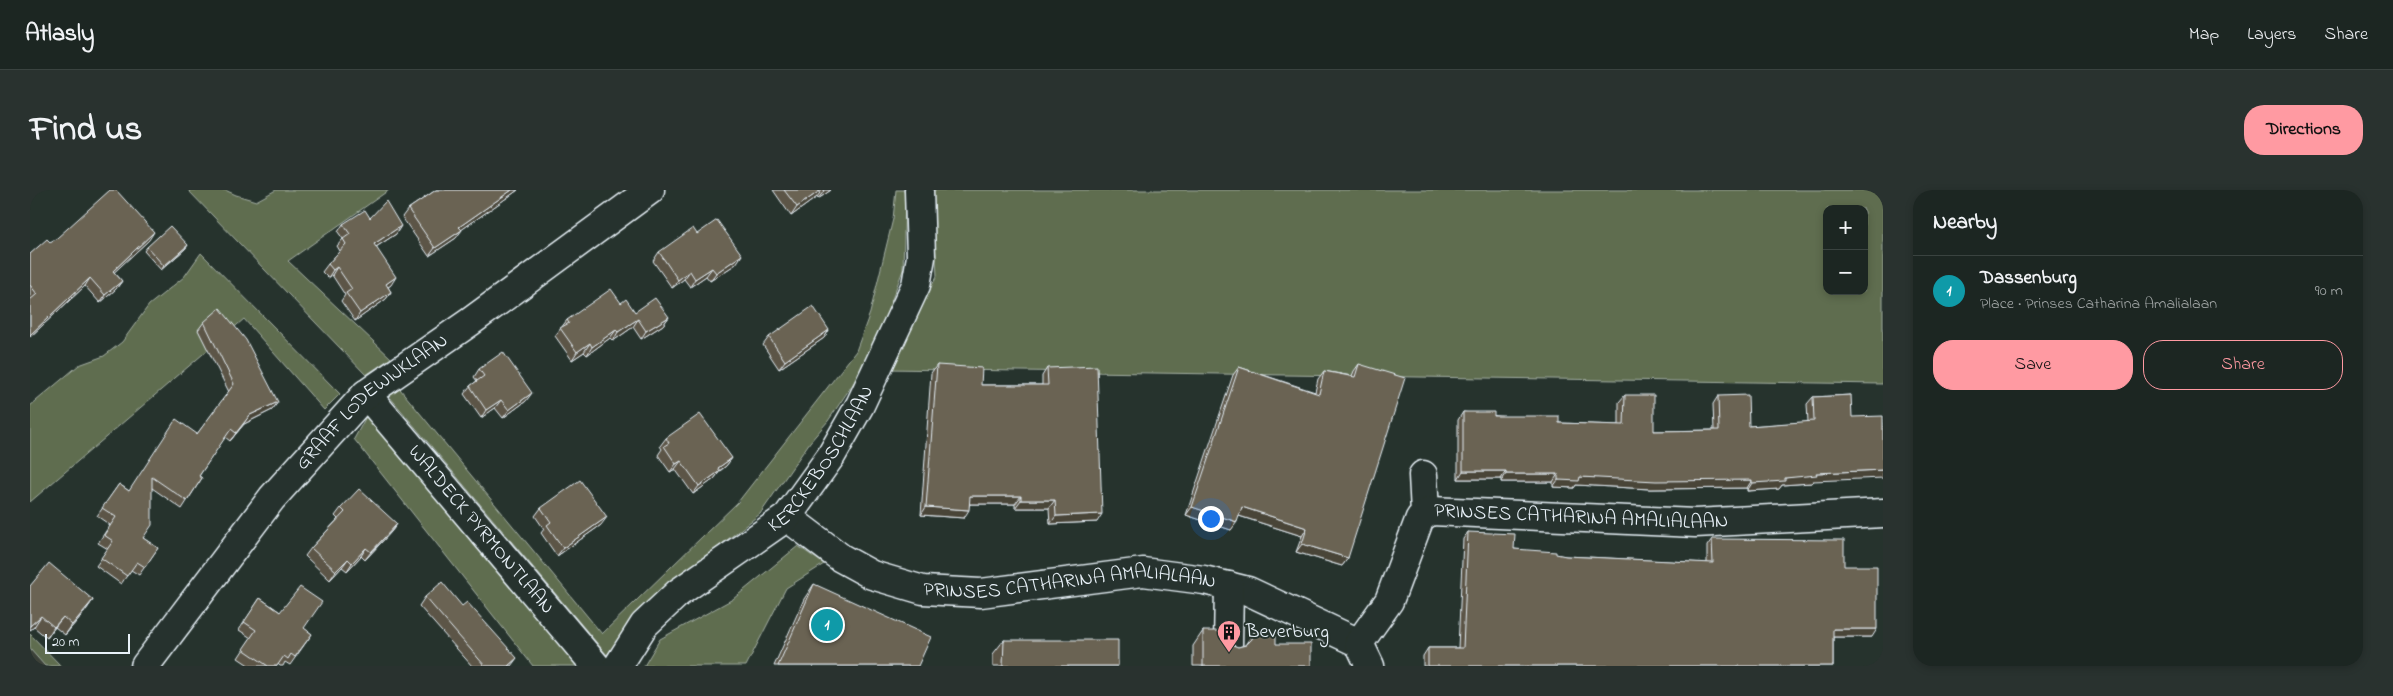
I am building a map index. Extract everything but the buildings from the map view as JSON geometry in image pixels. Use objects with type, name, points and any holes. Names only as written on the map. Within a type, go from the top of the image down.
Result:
[{"type":"street","name":"GRAAF LODEWIJKLAAN","points":[[146,666],[272,498],[366,394],[470,322],[650,190]]},
{"type":"street","name":"KERCKEBOSCHLAAN","points":[[618,666],[644,625],[678,593],[787,517],[849,425],[881,363],[916,285],[921,257],[919,190]]},
{"type":"street","name":"WALDECK PYRMONTLAAN","points":[[366,394],[596,666]]},
{"type":"street","points":[[1423,474],[1425,513]]},
{"type":"street","name":"PRINSES CATHARINA AMALIALAAN","points":[[787,517],[841,558],[872,575],[923,590],[981,593],[1143,572],[1204,580],[1248,591],[1365,654],[1389,601],[1420,518],[1425,513],[1431,511],[1695,523],[1883,513]]},
{"type":"street","points":[[1228,646],[1229,586]]},
{"type":"shaded area","points":[[30,649],[45,666],[30,666]]},
{"type":"green space","points":[[188,190],[225,190],[256,201],[276,190],[389,190],[288,261],[391,358],[366,375]]},
{"type":"green space","points":[[896,190],[904,190],[905,197],[903,270],[869,360],[828,421],[810,442],[760,514],[638,610],[607,655],[389,396],[400,389],[602,634],[738,502],[856,351],[870,313],[893,219]]},
{"type":"green space","points":[[932,190],[1883,190],[1883,384],[887,369],[937,276]]},
{"type":"green space","points":[[201,253],[340,394],[324,410],[244,319],[30,502],[30,406],[79,365],[104,356],[122,342],[149,305],[184,277]]},
{"type":"green space","points":[[368,413],[584,666],[533,666],[354,439]]},
{"type":"green space","points":[[798,546],[824,564],[786,588],[746,666],[644,666],[660,639],[733,599]]},
{"type":"green space","points":[[30,634],[61,666],[45,666],[30,649]]},
{"type":"place","name":"Dassenburg","points":[[827,625]]},
{"type":"place","name":"Beverburg","points":[[1229,653]]}]
